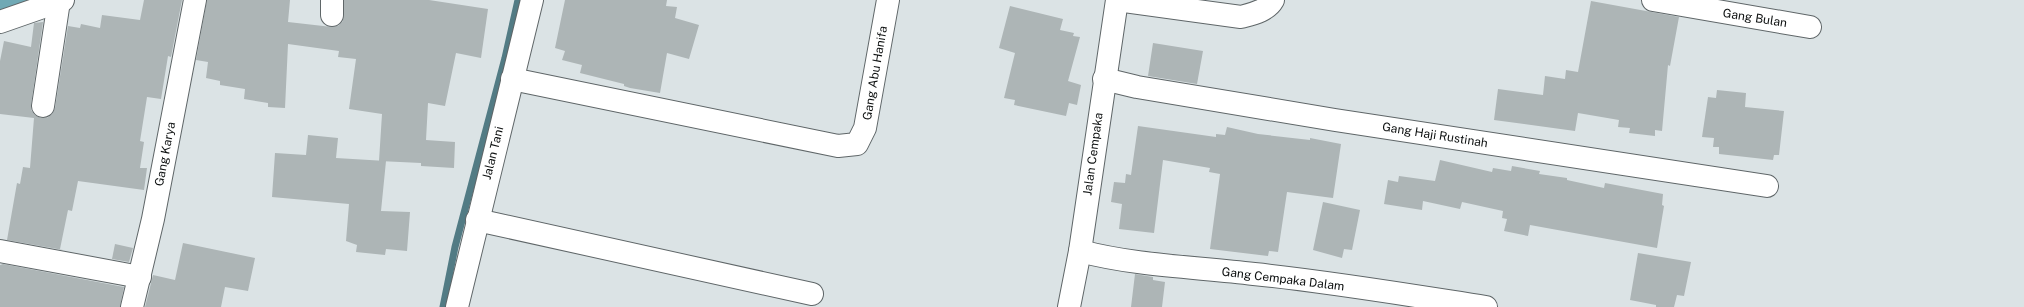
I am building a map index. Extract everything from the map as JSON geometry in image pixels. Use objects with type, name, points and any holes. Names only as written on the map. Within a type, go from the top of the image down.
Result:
[{"type":"street","name":"Gang Karya","points":[[132,307],[153,219],[195,0]]},
{"type":"street","name":"Jalan Tani","points":[[457,307],[477,220],[532,0]]},
{"type":"street","name":"Gang Abu Hanifa","points":[[512,79],[838,146],[856,144],[865,128],[888,0]]},
{"type":"street","points":[[1117,0],[1241,17],[1258,13],[1271,4],[1273,0]]},
{"type":"street","name":"Jalan Cempaka","points":[[1069,307],[1080,251],[1104,79],[1117,0]]},
{"type":"street","name":"Gang Bulan","points":[[1653,0],[1810,27]]},
{"type":"street","points":[[0,22],[61,1],[43,106]]},
{"type":"street","name":"Gang Haji Rustinah","points":[[1104,79],[1137,87],[1335,120],[1767,186]]},
{"type":"street","points":[[477,220],[812,294]]},
{"type":"street","points":[[0,251],[140,277]]},
{"type":"street","name":"Gang Cempaka Dalam","points":[[1080,251],[1105,258],[1200,270],[1254,274],[1486,307]]},
{"type":"building","points":[[144,0],[182,0],[171,57],[168,56],[161,99],[147,97],[140,141],[144,142],[140,168],[147,168],[144,190],[78,181],[72,211],[68,210],[60,249],[63,250],[7,240],[17,183],[20,184],[23,167],[30,168],[34,118],[0,114],[0,61],[4,41],[31,47],[34,23],[43,22],[31,110],[35,115],[41,118],[47,118],[52,114],[55,108],[68,26],[80,28],[81,24],[100,28],[102,15],[140,20]]},
{"type":"building","points":[[207,0],[290,0],[288,22],[332,27],[338,26],[343,21],[344,0],[429,0],[488,9],[481,58],[456,53],[445,106],[428,103],[426,140],[455,142],[454,168],[421,166],[421,163],[379,161],[382,114],[349,109],[356,59],[338,57],[339,51],[288,44],[285,108],[268,107],[268,103],[244,99],[245,89],[220,85],[220,81],[206,78],[208,62],[196,60]]},
{"type":"building","points":[[565,0],[667,0],[666,6],[677,7],[675,18],[699,25],[689,59],[667,53],[660,93],[630,88],[624,86],[624,84],[580,73],[582,65],[562,60],[565,51],[555,48]]},
{"type":"building","points":[[1591,1],[1679,17],[1670,66],[1668,65],[1662,131],[1655,130],[1655,136],[1629,133],[1630,128],[1618,127],[1619,120],[1578,113],[1575,131],[1494,120],[1498,89],[1543,95],[1545,76],[1565,79],[1566,70],[1578,72]]},
{"type":"building","points":[[1010,6],[1063,19],[1060,30],[1074,33],[1073,36],[1080,37],[1068,81],[1081,85],[1077,105],[1069,103],[1066,116],[1014,105],[1015,100],[1004,98],[1015,53],[999,48]]},
{"type":"building","points":[[1153,43],[1203,51],[1197,84],[1148,76]]},
{"type":"building","points":[[1717,90],[1746,93],[1745,107],[1784,111],[1779,155],[1774,155],[1773,160],[1719,154],[1719,147],[1713,147],[1714,138],[1702,137],[1708,97],[1716,98]]},
{"type":"building","points":[[1138,126],[1216,137],[1216,134],[1225,135],[1227,127],[1258,134],[1310,140],[1310,138],[1341,144],[1333,198],[1287,192],[1278,252],[1269,251],[1268,256],[1210,249],[1220,174],[1209,172],[1210,168],[1163,160],[1154,233],[1119,229],[1122,204],[1111,202],[1114,182],[1125,183],[1126,174],[1131,175]]},
{"type":"building","points":[[308,135],[338,138],[336,158],[386,161],[381,211],[410,212],[407,251],[386,249],[385,255],[356,252],[357,245],[346,241],[349,204],[272,197],[275,153],[306,155]]},
{"type":"building","points":[[1440,160],[1492,172],[1493,168],[1511,171],[1512,166],[1540,171],[1539,174],[1567,178],[1567,180],[1604,188],[1605,183],[1663,194],[1662,205],[1664,206],[1657,248],[1530,225],[1528,236],[1504,231],[1507,219],[1502,218],[1503,211],[1462,202],[1460,209],[1423,201],[1422,210],[1384,204],[1388,180],[1398,182],[1399,176],[1435,181]]},
{"type":"building","points":[[1323,202],[1360,210],[1352,250],[1344,249],[1342,258],[1313,250]]},
{"type":"building","points":[[183,243],[255,258],[248,291],[225,287],[221,307],[145,307],[153,275],[175,280]]},
{"type":"building","points":[[115,244],[133,248],[129,262],[112,259]]},
{"type":"building","points":[[1638,253],[1691,262],[1684,296],[1677,295],[1674,307],[1656,307],[1656,305],[1630,300]]},
{"type":"building","points":[[3,264],[124,287],[120,307],[0,307],[0,265]]},
{"type":"building","points":[[1135,274],[1153,277],[1153,280],[1165,282],[1162,307],[1131,307]]},
{"type":"waterway","points":[[0,10],[29,0]]},
{"type":"waterway","points":[[443,307],[455,247],[505,58],[518,0]]}]
